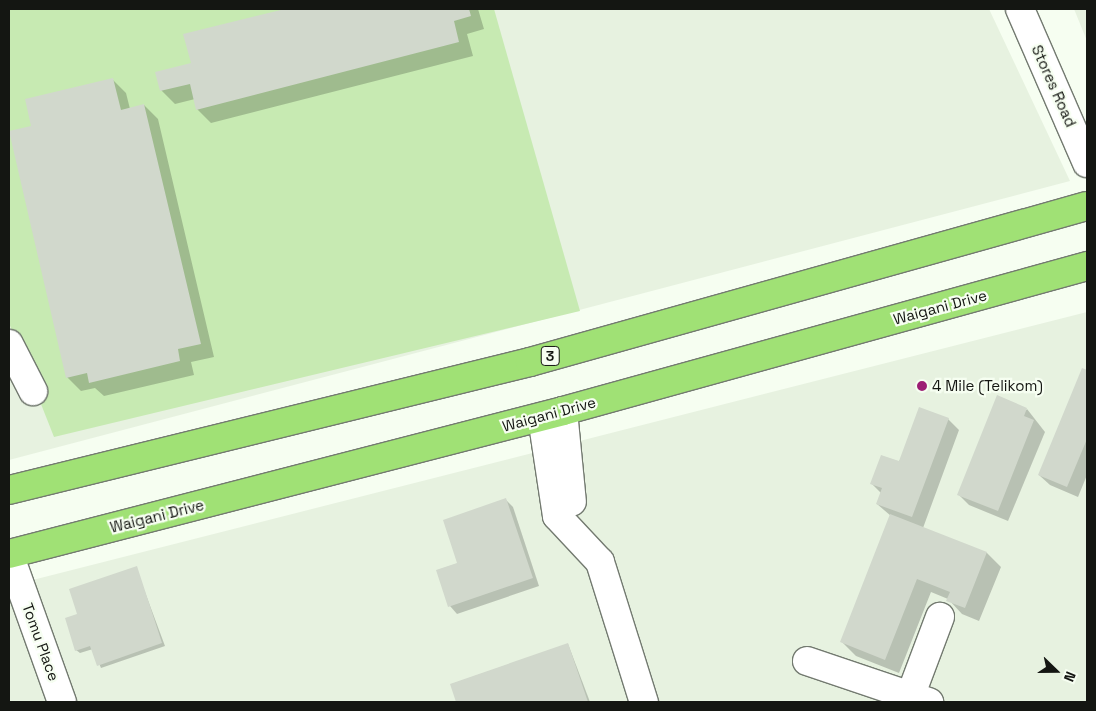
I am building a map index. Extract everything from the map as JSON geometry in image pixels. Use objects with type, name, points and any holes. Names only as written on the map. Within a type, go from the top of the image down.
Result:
[{"type":"highway","name":"3","points":[[9,490],[530,362],[1087,206]]},
{"type":"highway","name":"Waigani Drive","points":[[9,554],[553,414],[1087,266]]},
{"type":"street","name":"Stores Road","points":[[1020,9],[1087,163]]},
{"type":"street","points":[[9,344],[33,391]]},
{"type":"street","points":[[553,414],[557,516],[600,562],[644,702]]},
{"type":"street","name":"Tomu Place","points":[[9,554],[62,702]]},
{"type":"street","points":[[807,661],[916,700],[940,617]]},
{"type":"shaded area","points":[[9,9],[989,9],[1070,181],[9,460]]},
{"type":"shaded area","points":[[1074,9],[1087,9],[1087,41]]},
{"type":"shaded area","points":[[1087,312],[1087,702],[9,702],[9,586]]},
{"type":"green space","points":[[9,9],[494,9],[580,311],[54,437],[9,323]]},
{"type":"building","points":[[285,9],[469,9],[471,16],[454,21],[459,42],[196,110],[190,84],[160,91],[155,72],[191,63],[183,34]]},
{"type":"building","points":[[113,78],[121,110],[144,104],[201,344],[178,349],[180,361],[89,383],[87,373],[66,378],[9,131],[31,126],[25,99]]},
{"type":"building","points":[[1082,368],[1087,370],[1087,439],[1067,487],[1038,475]]},
{"type":"building","points":[[997,395],[1027,408],[1024,416],[1034,420],[998,511],[957,495]]},
{"type":"building","points":[[919,407],[949,418],[912,517],[876,504],[882,488],[870,484],[881,455],[899,461]]},
{"type":"building","points":[[506,498],[533,578],[448,607],[436,570],[457,563],[443,520]]},
{"type":"building","points":[[890,514],[987,552],[965,608],[946,601],[950,592],[917,579],[885,660],[840,642]]},
{"type":"building","points":[[137,566],[162,643],[97,666],[90,646],[75,651],[65,618],[77,614],[69,589]]},
{"type":"building","points":[[568,643],[588,702],[456,702],[450,684]]},
{"type":"place","name":"4 Mile (Telikom)","points":[[922,386]]}]
